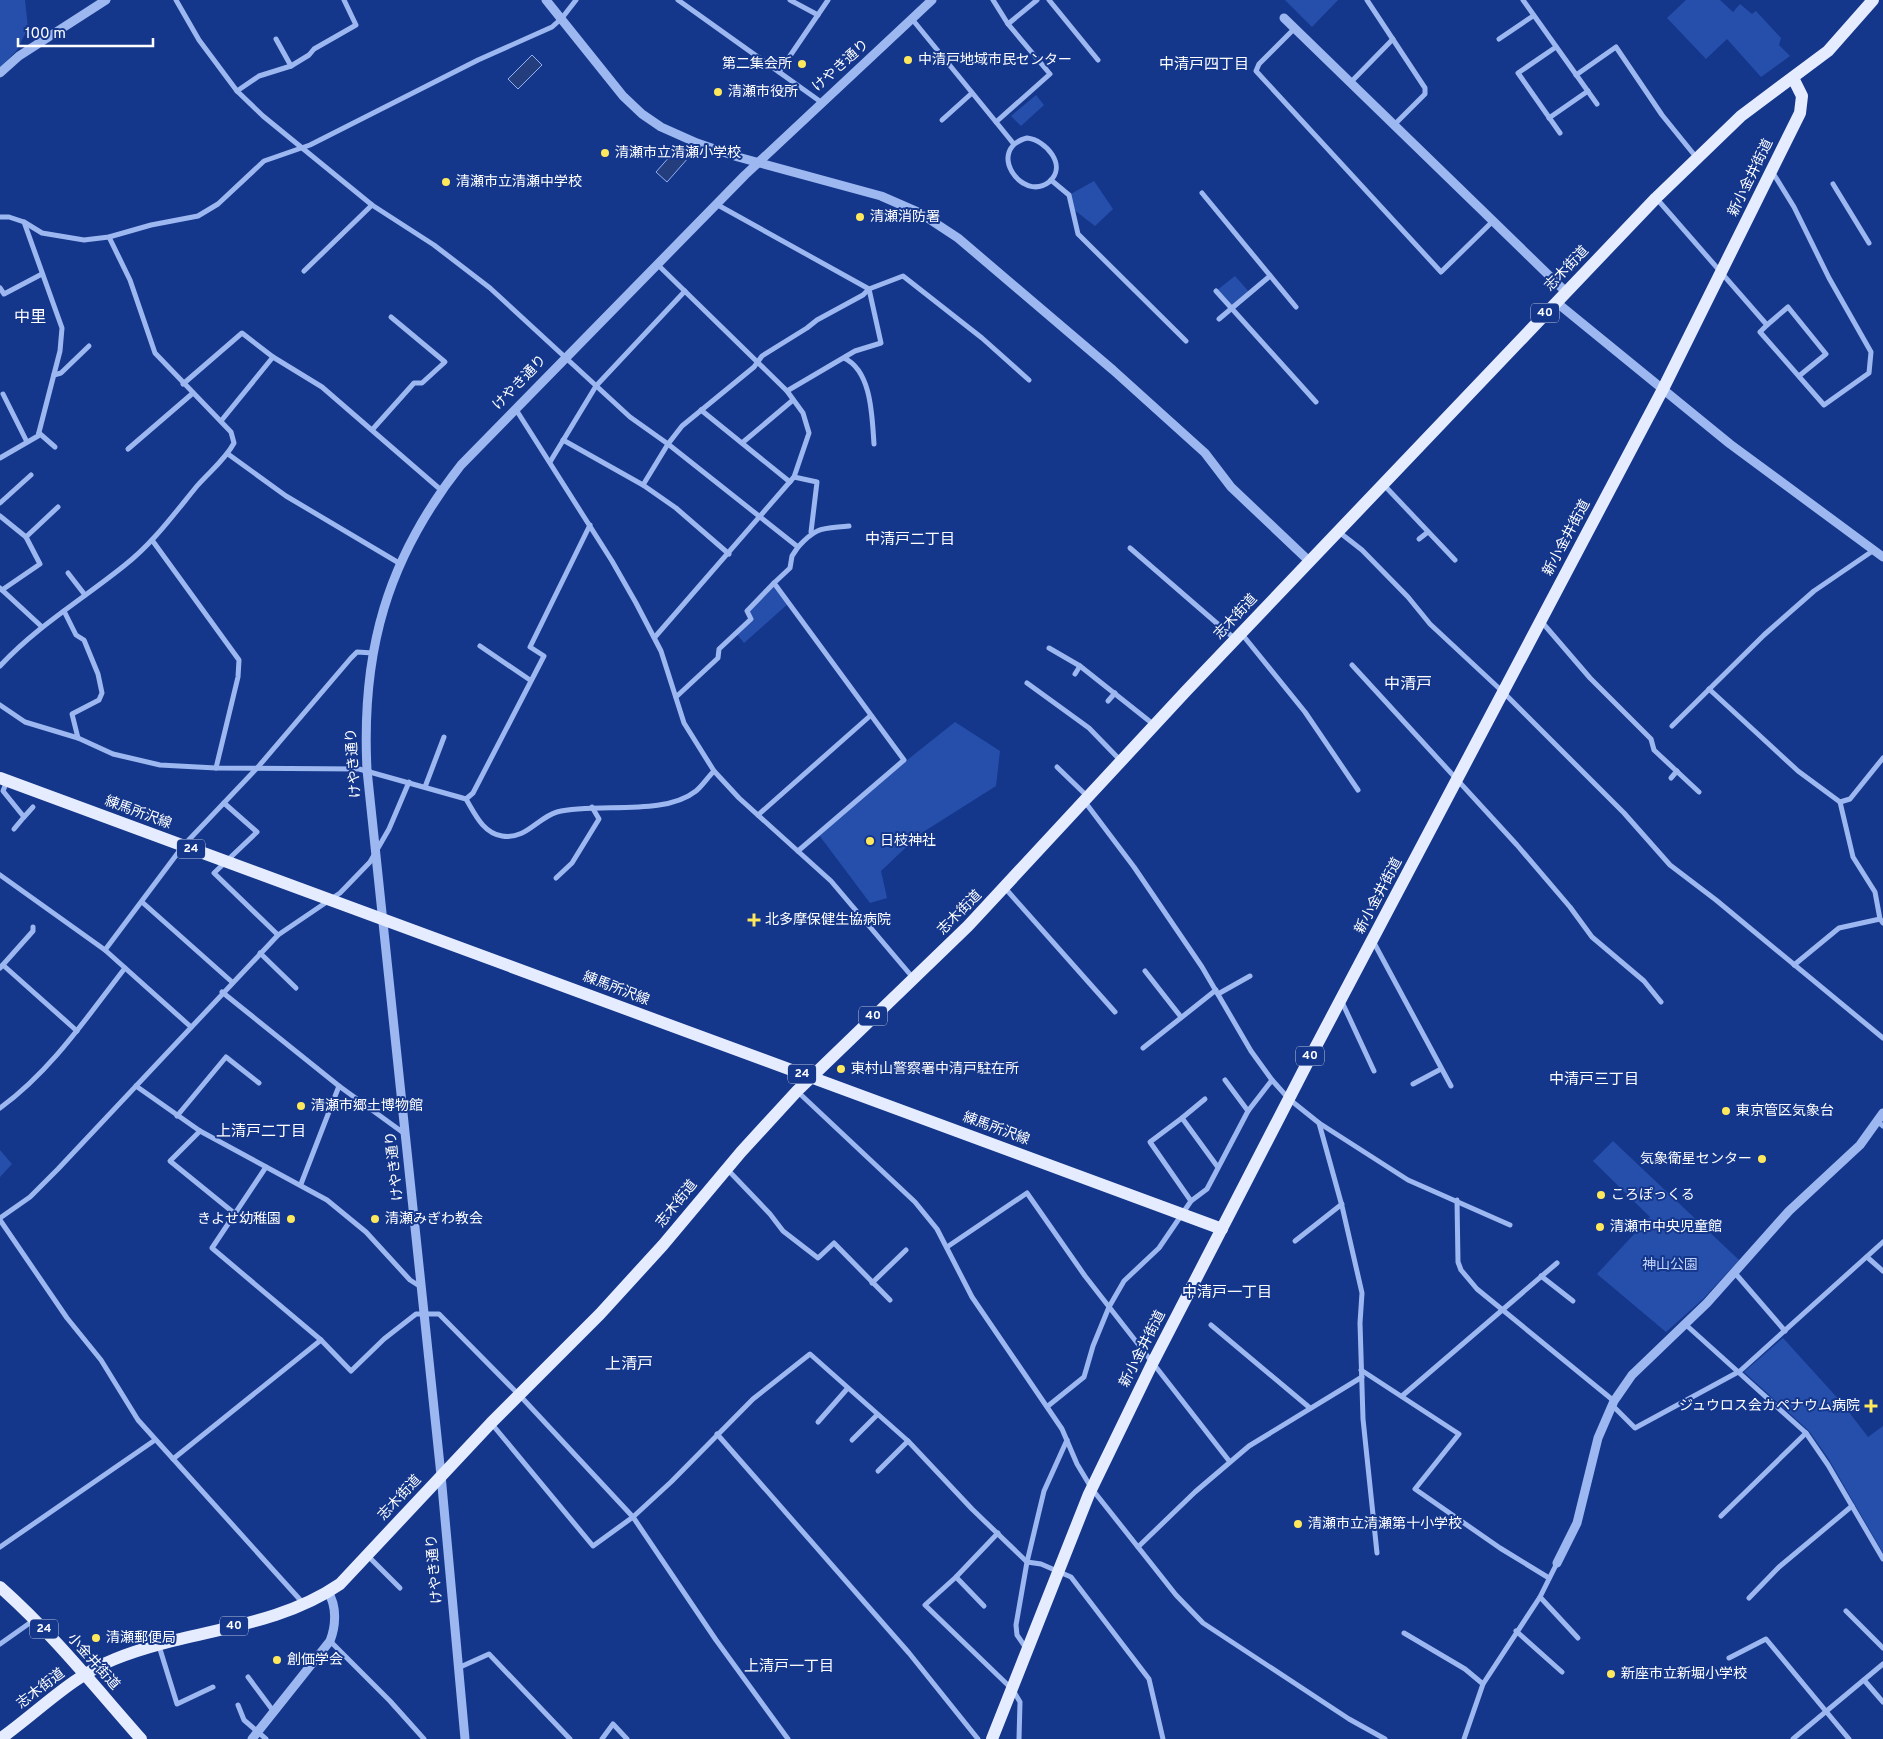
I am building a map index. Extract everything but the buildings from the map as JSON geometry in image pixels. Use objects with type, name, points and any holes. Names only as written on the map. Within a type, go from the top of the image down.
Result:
[{"type":"main road","name":"志木街道","points":[[0,1738],[85,1674],[114,1659],[288,1612],[305,1605],[340,1584],[441,1475],[633,1278],[727,1168],[797,1092],[1005,888],[1154,725],[1656,198],[1741,116],[1793,78],[1840,40],[1873,0]]},
{"type":"main road","name":"新小金井街道","points":[[992,1739],[1057,1570],[1092,1488],[1153,1362],[1341,999],[1663,389],[1771,170],[1802,105],[1799,87],[1793,78]]},
{"type":"main road","name":"練馬所沢線","points":[[3,779],[1222,1229]]},
{"type":"main road","name":"小金井街道","points":[[0,1587],[34,1619],[141,1739]]},
{"type":"street","points":[[0,73],[42,41],[106,0]]},
{"type":"street","points":[[176,0],[200,40],[237,91],[302,149],[372,205],[434,245],[490,288],[630,417],[668,444],[798,547]]},
{"type":"street","points":[[237,91],[259,76],[291,66],[309,55],[314,49],[356,25],[344,0]]},
{"type":"street","points":[[546,0],[623,96],[649,120],[697,143],[881,196],[920,213],[958,238],[1114,370],[1205,453],[1231,487],[1309,561]]},
{"type":"street","points":[[0,217],[9,217],[24,222],[42,233],[84,240],[109,237],[151,225],[198,216],[218,204],[264,161],[302,149],[478,60],[552,26],[562,18],[576,0]]},
{"type":"street","points":[[678,0],[822,102]]},
{"type":"street","points":[[790,0],[818,15]]},
{"type":"street","points":[[779,72],[828,0]]},
{"type":"street","name":"けやき通り","points":[[465,1739],[441,1475],[367,770],[365,711],[373,653],[388,593],[399,563],[417,527],[441,490],[466,459],[716,204],[932,0]]},
{"type":"street","points":[[993,0],[1008,24],[1050,74],[996,122]]},
{"type":"street","points":[[1008,24],[1037,0]]},
{"type":"street","points":[[1049,0],[1098,60]]},
{"type":"street","points":[[1368,0],[1425,88],[1425,94],[1395,124]]},
{"type":"street","points":[[1523,0],[1597,104]]},
{"type":"street","points":[[1498,39],[1533,16]]},
{"type":"street","points":[[1284,18],[1566,292]]},
{"type":"street","points":[[912,19],[1013,143]]},
{"type":"street","points":[[1295,28],[1259,64],[1256,71],[1441,272],[1493,221]]},
{"type":"street","points":[[276,39],[291,66]]},
{"type":"street","points":[[1351,82],[1393,39]]},
{"type":"street","points":[[1556,47],[1518,73],[1560,133]]},
{"type":"street","points":[[1576,75],[1616,47],[1662,115],[1696,158]]},
{"type":"street","points":[[1550,118],[1588,91]]},
{"type":"street","points":[[942,120],[972,93]]},
{"type":"street","points":[[1027,138],[1043,144],[1051,152],[1056,163],[1056,173],[1051,180],[1038,187],[1028,186],[1019,180],[1012,173],[1008,161],[1009,150],[1013,143],[1027,138]]},
{"type":"street","points":[[1771,170],[1794,207],[1829,278],[1871,352],[1869,373],[1824,405],[1760,332],[1788,307],[1826,354],[1799,376]]},
{"type":"street","points":[[1051,180],[1069,195],[1078,234],[1186,341]]},
{"type":"street","points":[[1833,184],[1868,242]]},
{"type":"street","points":[[1202,193],[1296,307]]},
{"type":"street","points":[[1656,198],[1767,325]]},
{"type":"street","points":[[716,204],[869,288],[882,343],[855,351],[787,391]]},
{"type":"street","points":[[304,271],[372,205]]},
{"type":"street","points":[[0,458],[39,433],[54,375],[62,328],[24,222]]},
{"type":"street","points":[[0,666],[41,626],[126,565],[152,540],[200,482],[228,454],[234,443],[231,432],[155,353],[130,280],[109,237]]},
{"type":"street","points":[[655,637],[729,554],[792,479],[809,433],[803,413],[787,391],[657,264]]},
{"type":"street","points":[[0,288],[4,294],[42,274]]},
{"type":"street","points":[[643,485],[668,444],[682,426],[758,362],[762,356],[817,320],[863,295],[869,288],[903,276],[982,338],[1029,380]]},
{"type":"street","points":[[1219,319],[1270,276]]},
{"type":"street","points":[[550,462],[596,386],[685,291]]},
{"type":"street","points":[[1216,291],[1316,402]]},
{"type":"street","points":[[1556,302],[1730,444],[1883,557]]},
{"type":"street","points":[[372,430],[414,383],[422,382],[445,362],[391,317]]},
{"type":"street","points":[[183,384],[242,333],[273,357],[322,388],[441,490]]},
{"type":"street","points":[[54,375],[61,373],[89,346]]},
{"type":"street","points":[[221,421],[273,357]]},
{"type":"street","points":[[844,358],[851,361],[869,390],[874,444]]},
{"type":"street","points":[[128,449],[192,393]]},
{"type":"street","points":[[2,394],[27,442]]},
{"type":"street","points":[[742,443],[793,400]]},
{"type":"street","points":[[515,408],[590,525],[655,637],[684,723],[714,771],[722,782],[831,880],[914,979]]},
{"type":"street","points":[[701,410],[742,443],[792,479],[817,482],[811,532]]},
{"type":"street","points":[[39,433],[56,447]]},
{"type":"street","points":[[563,440],[643,485],[676,508],[729,554]]},
{"type":"street","points":[[228,454],[286,496],[399,563]]},
{"type":"street","points":[[0,503],[31,475]]},
{"type":"street","points":[[1383,484],[1455,560]]},
{"type":"street","points":[[26,537],[58,507]]},
{"type":"street","points":[[0,516],[26,537],[40,564],[1,589],[41,626]]},
{"type":"street","points":[[466,799],[473,793],[544,656],[530,647],[590,525]]},
{"type":"street","points":[[676,697],[718,658],[719,649],[751,619],[747,611],[790,568],[792,556],[811,532],[818,529],[849,526]]},
{"type":"street","points":[[1338,531],[1362,550],[1408,597],[1430,624],[1503,692],[1624,813],[1670,865],[1819,983],[1883,1038]]},
{"type":"street","points":[[1419,538],[1428,532]]},
{"type":"street","points":[[152,540],[239,660],[238,677],[216,768]]},
{"type":"street","points":[[1130,548],[1238,636],[1305,712],[1358,790]]},
{"type":"street","points":[[1672,726],[1814,591],[1874,550]]},
{"type":"street","points":[[68,573],[85,595]]},
{"type":"street","points":[[774,583],[904,760],[798,851]]},
{"type":"street","points":[[64,611],[76,635],[84,640],[98,674],[102,693],[99,700],[72,714],[78,738]]},
{"type":"street","points":[[1540,621],[1590,678],[1651,739],[1654,750],[1700,792]]},
{"type":"street","points":[[480,646],[530,680]]},
{"type":"street","points":[[1049,648],[1080,666],[1154,725]]},
{"type":"street","points":[[105,950],[183,846],[258,767],[357,652],[373,653]]},
{"type":"street","points":[[1352,665],[1517,845],[1570,907],[1592,937],[1644,981],[1662,1002]]},
{"type":"street","points":[[1075,674],[1080,666]]},
{"type":"street","points":[[1027,684],[1089,728],[1121,761]]},
{"type":"street","points":[[1709,690],[1798,771],[1840,802],[1852,857],[1875,892],[1882,921],[1839,928],[1794,965]]},
{"type":"street","points":[[1108,701],[1114,693]]},
{"type":"street","points":[[0,705],[25,722],[78,738],[113,754],[160,765],[216,768],[258,767],[367,770],[466,799],[483,827],[501,836],[512,836],[529,830],[553,814],[592,807],[641,808],[679,799],[695,792],[714,771]]},
{"type":"street","points":[[758,815],[870,716]]},
{"type":"street","points":[[425,787],[444,737]]},
{"type":"street","points":[[1840,802],[1850,799],[1883,758]]},
{"type":"street","points":[[1057,767],[1087,800],[1217,992],[1251,1051],[1272,1080],[1290,1099],[1319,1123],[1408,1180],[1510,1225]]},
{"type":"street","points":[[1671,778],[1678,772]]},
{"type":"street","points":[[3,779],[3,791],[24,817]]},
{"type":"street","points":[[305,1605],[154,1440],[138,1420],[101,1360],[67,1318],[0,1219],[30,1197],[278,935],[340,893],[366,866],[376,852],[410,782]]},
{"type":"street","points":[[224,803],[257,832],[214,874],[278,935]]},
{"type":"street","points":[[14,829],[34,807]]},
{"type":"street","points":[[556,878],[572,863],[599,819],[592,807]]},
{"type":"street","points":[[0,875],[105,950],[191,1027]]},
{"type":"street","points":[[1005,888],[1115,1012]]},
{"type":"street","points":[[142,902],[232,982]]},
{"type":"street","points":[[33,927],[33,931],[2,966],[76,1031]]},
{"type":"street","points":[[1372,940],[1451,1086]]},
{"type":"street","points":[[260,953],[296,988]]},
{"type":"street","points":[[0,1108],[39,1074],[76,1031],[125,968]]},
{"type":"street","points":[[1145,970],[1182,1017]]},
{"type":"street","points":[[1143,1048],[1217,992],[1250,976]]},
{"type":"street","points":[[222,992],[339,1086],[405,1134]]},
{"type":"street","points":[[1341,999],[1374,1070]]},
{"type":"street","points":[[178,1116],[226,1057],[259,1083]]},
{"type":"street","points":[[1413,1084],[1442,1069]]},
{"type":"street","points":[[1225,1080],[1248,1111]]},
{"type":"street","points":[[1048,1406],[1084,1377],[1093,1346],[1109,1307],[1124,1281],[1159,1248],[1191,1201],[1207,1189],[1217,1166],[1248,1111],[1272,1080]]},
{"type":"street","points":[[136,1086],[200,1131],[301,1184],[327,1200],[366,1232],[410,1280],[421,1287]]},
{"type":"street","points":[[301,1184],[339,1086]]},
{"type":"street","points":[[797,1092],[915,1202],[937,1229],[972,1296],[1048,1406],[1092,1488],[1176,1595],[1203,1623],[1349,1719],[1385,1739]]},
{"type":"street","points":[[1191,1201],[1150,1142],[1205,1099]]},
{"type":"street","points":[[1182,1118],[1217,1166]]},
{"type":"street","points":[[1464,1739],[1483,1684],[1516,1630],[1540,1597],[1578,1523],[1598,1438],[1613,1403],[1632,1375],[1735,1273],[1789,1211],[1860,1145],[1881,1120]]},
{"type":"street","points":[[1319,1123],[1342,1204],[1362,1293],[1361,1370],[1363,1419],[1377,1553]]},
{"type":"street","points":[[200,1131],[170,1161],[234,1213]]},
{"type":"street","points":[[266,1167],[212,1248],[321,1340],[351,1371],[409,1318],[423,1312],[439,1314],[633,1517],[716,1640],[788,1739]]},
{"type":"street","points":[[727,1168],[783,1231],[818,1258],[834,1243],[890,1300]]},
{"type":"street","points":[[947,1247],[1027,1193],[1109,1307],[1230,1462]]},
{"type":"street","points":[[1457,1200],[1458,1262],[1461,1270],[1477,1289],[1613,1403],[1635,1428],[1740,1372],[1883,1242]]},
{"type":"street","points":[[1294,1241],[1342,1204]]},
{"type":"street","points":[[872,1282],[906,1250]]},
{"type":"street","points":[[1867,1257],[1883,1271]]},
{"type":"street","points":[[1402,1396],[1557,1263]]},
{"type":"street","points":[[1735,1273],[1785,1331]]},
{"type":"street","points":[[1541,1276],[1574,1301]]},
{"type":"street","points":[[1685,1324],[1806,1433],[1828,1465],[1883,1560]]},
{"type":"street","points":[[1211,1325],[1310,1408]]},
{"type":"street","points":[[173,1459],[321,1340]]},
{"type":"street","points":[[491,1423],[593,1546],[633,1517],[671,1482],[753,1399],[810,1354],[847,1389],[908,1441],[1028,1562],[1041,1564],[1071,1577],[1150,1679],[1162,1739]]},
{"type":"street","points":[[1361,1370],[1459,1434],[1415,1488],[1500,1548],[1549,1578]]},
{"type":"street","points":[[1138,1547],[1195,1492],[1249,1446],[1362,1377]]},
{"type":"street","points":[[818,1422],[847,1389]]},
{"type":"street","points":[[852,1440],[877,1415]]},
{"type":"street","points":[[1721,1516],[1806,1433]]},
{"type":"street","points":[[717,1434],[909,1653],[978,1739]]},
{"type":"street","points":[[0,1548],[154,1440]]},
{"type":"street","points":[[1027,1649],[1017,1635],[1016,1625],[1028,1562],[1044,1490],[1067,1440]]},
{"type":"street","points":[[878,1471],[908,1441]]},
{"type":"street","points":[[1749,1598],[1779,1567],[1852,1506]]},
{"type":"street","points":[[998,1533],[956,1577],[925,1605],[1012,1690],[1020,1702],[1019,1739]]},
{"type":"street","points":[[367,1555],[400,1588]]},
{"type":"street","points":[[956,1577],[984,1606]]},
{"type":"street","points":[[255,1735],[330,1641],[334,1625],[334,1605],[328,1592]]},
{"type":"street","points":[[1540,1597],[1578,1638]]},
{"type":"street","points":[[1846,1611],[1883,1648]]},
{"type":"street","points":[[0,1644],[34,1619]]},
{"type":"street","points":[[1516,1630],[1562,1672]]},
{"type":"street","points":[[1404,1634],[1465,1669],[1483,1684]]},
{"type":"street","points":[[1729,1658],[1766,1639],[1849,1739]]},
{"type":"street","points":[[330,1641],[347,1656],[424,1739]]},
{"type":"street","points":[[159,1646],[177,1704],[213,1687]]},
{"type":"street","points":[[458,1668],[489,1654],[570,1739]]},
{"type":"street","points":[[1793,1739],[1883,1664]]},
{"type":"street","points":[[248,1677],[274,1712]]},
{"type":"street","points":[[1864,1680],[1883,1702]]},
{"type":"street","points":[[238,1705],[244,1720],[255,1735],[266,1739]]},
{"type":"street","points":[[602,1739],[613,1724],[627,1739]]},
{"type":"green space","points":[[0,0],[25,0],[28,28],[17,50],[0,68]]},
{"type":"green space","points":[[1285,0],[1338,0],[1312,27]]},
{"type":"green space","points":[[1686,0],[1720,0],[1733,12],[1740,4],[1752,14],[1756,11],[1781,38],[1779,45],[1790,56],[1761,77],[1727,39],[1706,59],[1667,18]]},
{"type":"green space","points":[[1036,95],[1044,105],[1021,126],[1011,116]]},
{"type":"green space","points":[[1094,181],[1113,209],[1095,226],[1073,209],[1069,195]]},
{"type":"green space","points":[[1235,276],[1250,293],[1232,309],[1216,291]]},
{"type":"green space","points":[[774,583],[789,603],[744,643],[736,633],[751,619],[747,611]]},
{"type":"green space","points":[[955,722],[1000,751],[996,786],[920,834],[881,871],[887,898],[870,903],[819,835]]},
{"type":"green space","name":"神山公園","points":[[1613,1141],[1739,1260],[1703,1299],[1666,1332],[1597,1274],[1650,1217],[1593,1161]]},
{"type":"green space","points":[[0,1150],[12,1164],[0,1177]]},
{"type":"green space","points":[[1783,1338],[1842,1403],[1868,1437],[1883,1426],[1883,1553],[1828,1458],[1809,1431],[1744,1372]]},
{"type":"shaded area","points":[[532,55],[542,65],[518,89],[508,79]]},
{"type":"shaded area","points":[[678,147],[689,157],[667,182],[656,172]]},
{"type":"place","name":"中清戸地域市民センター","points":[[908,60]]},
{"type":"place","name":"第二集会所","points":[[802,64]]},
{"type":"place","name":"清瀬市役所","points":[[718,92]]},
{"type":"place","name":"清瀬市立清瀬小学校","points":[[605,153]]},
{"type":"place","name":"清瀬市立清瀬中学校","points":[[446,182]]},
{"type":"place","name":"清瀬消防署","points":[[860,217]]},
{"type":"place","name":"日枝神社","points":[[870,841]]},
{"type":"place","name":"北多摩保健生協病院","points":[[754,920]]},
{"type":"place","name":"東村山警察署中清戸駐在所","points":[[841,1069]]},
{"type":"place","name":"清瀬市郷土博物館","points":[[301,1106]]},
{"type":"place","name":"東京管区気象台","points":[[1726,1111]]},
{"type":"place","name":"気象衛星センター","points":[[1762,1159]]},
{"type":"place","name":"ころぽっくる","points":[[1601,1195]]},
{"type":"place","name":"きよせ幼稚園","points":[[291,1219]]},
{"type":"place","name":"清瀬みぎわ教会","points":[[375,1219]]},
{"type":"place","name":"清瀬市中央児童館","points":[[1600,1227]]},
{"type":"place","name":"ジュウロス会カペナウム病院","points":[[1871,1406]]},
{"type":"place","name":"清瀬市立清瀬第十小学校","points":[[1298,1524]]},
{"type":"place","name":"清瀬郵便局","points":[[96,1638]]},
{"type":"place","name":"創価学会","points":[[277,1660]]},
{"type":"place","name":"新座市立新堀小学校","points":[[1611,1674]]},
{"type":"district","name":"中清戸四丁目","points":[[1204,65]]},
{"type":"district","name":"中里","points":[[30,318]]},
{"type":"district","name":"中清戸二丁目","points":[[910,540]]},
{"type":"district","name":"中清戸","points":[[1408,685]]},
{"type":"district","name":"中清戸三丁目","points":[[1594,1080]]},
{"type":"district","name":"上清戸二丁目","points":[[261,1132]]},
{"type":"district","name":"中清戸一丁目","points":[[1227,1293]]},
{"type":"district","name":"上清戸","points":[[629,1365]]},
{"type":"district","name":"上清戸一丁目","points":[[789,1667]]}]
